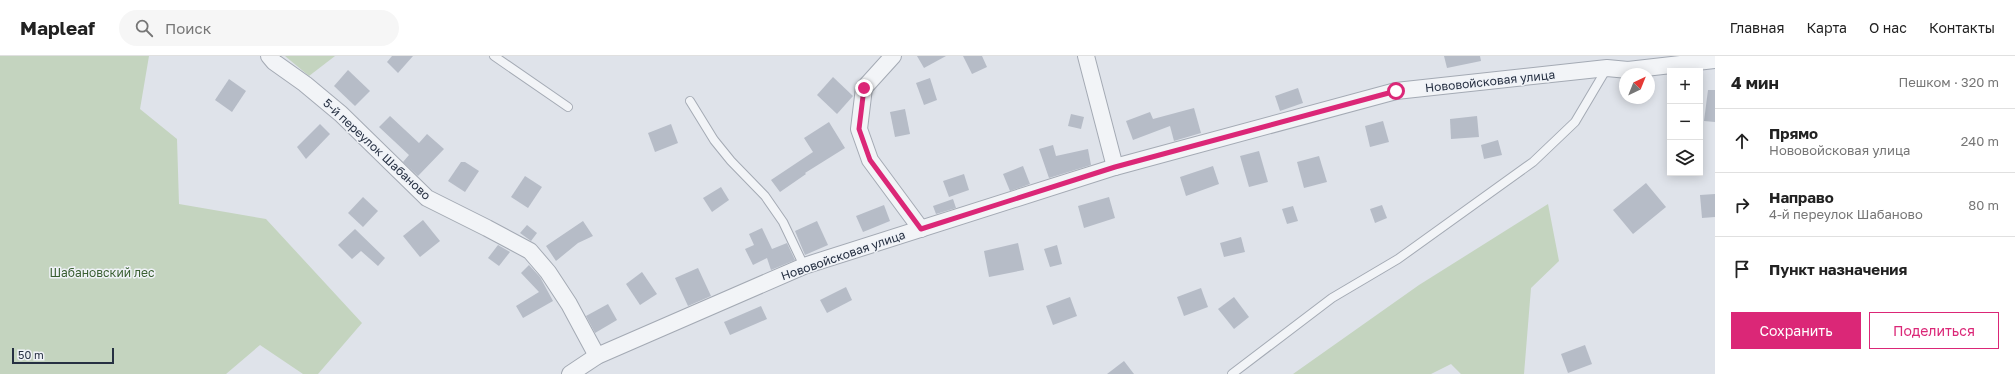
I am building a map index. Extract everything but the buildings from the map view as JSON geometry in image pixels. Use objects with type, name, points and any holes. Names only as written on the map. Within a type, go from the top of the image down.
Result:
[{"type":"street","name":"5-й переулок Шабаново","points":[[269,56],[341,114],[427,198],[530,251],[548,272],[569,304],[597,356]]},
{"type":"street","points":[[893,56],[864,88],[859,129],[870,160],[921,229]]},
{"type":"street","points":[[1086,56],[1115,167]]},
{"type":"street","name":"Нововойсковая улица","points":[[570,374],[597,356],[804,266],[1115,167],[1396,91],[1607,68],[1630,63],[1715,60]]},
{"type":"lane","points":[[494,56],[568,107]]},
{"type":"lane","points":[[1232,374],[1332,298],[1398,259],[1533,162],[1575,122],[1607,68]]},
{"type":"lane","points":[[690,101],[714,140],[765,196],[783,222],[804,266]]},
{"type":"green space","name":"Шабановский лес","points":[[0,56],[149,56],[140,109],[177,139],[179,204],[266,219],[362,323],[318,374],[303,374],[260,345],[226,374],[0,374]]},
{"type":"green space","points":[[285,56],[335,56],[309,76]]},
{"type":"green space","points":[[1548,204],[1559,261],[1531,288],[1524,374],[1461,374],[1451,364],[1431,374],[1293,374],[1419,285]]},
{"type":"route","points":[[864,88],[859,129],[870,160],[921,229],[1115,167],[1396,91]]}]
